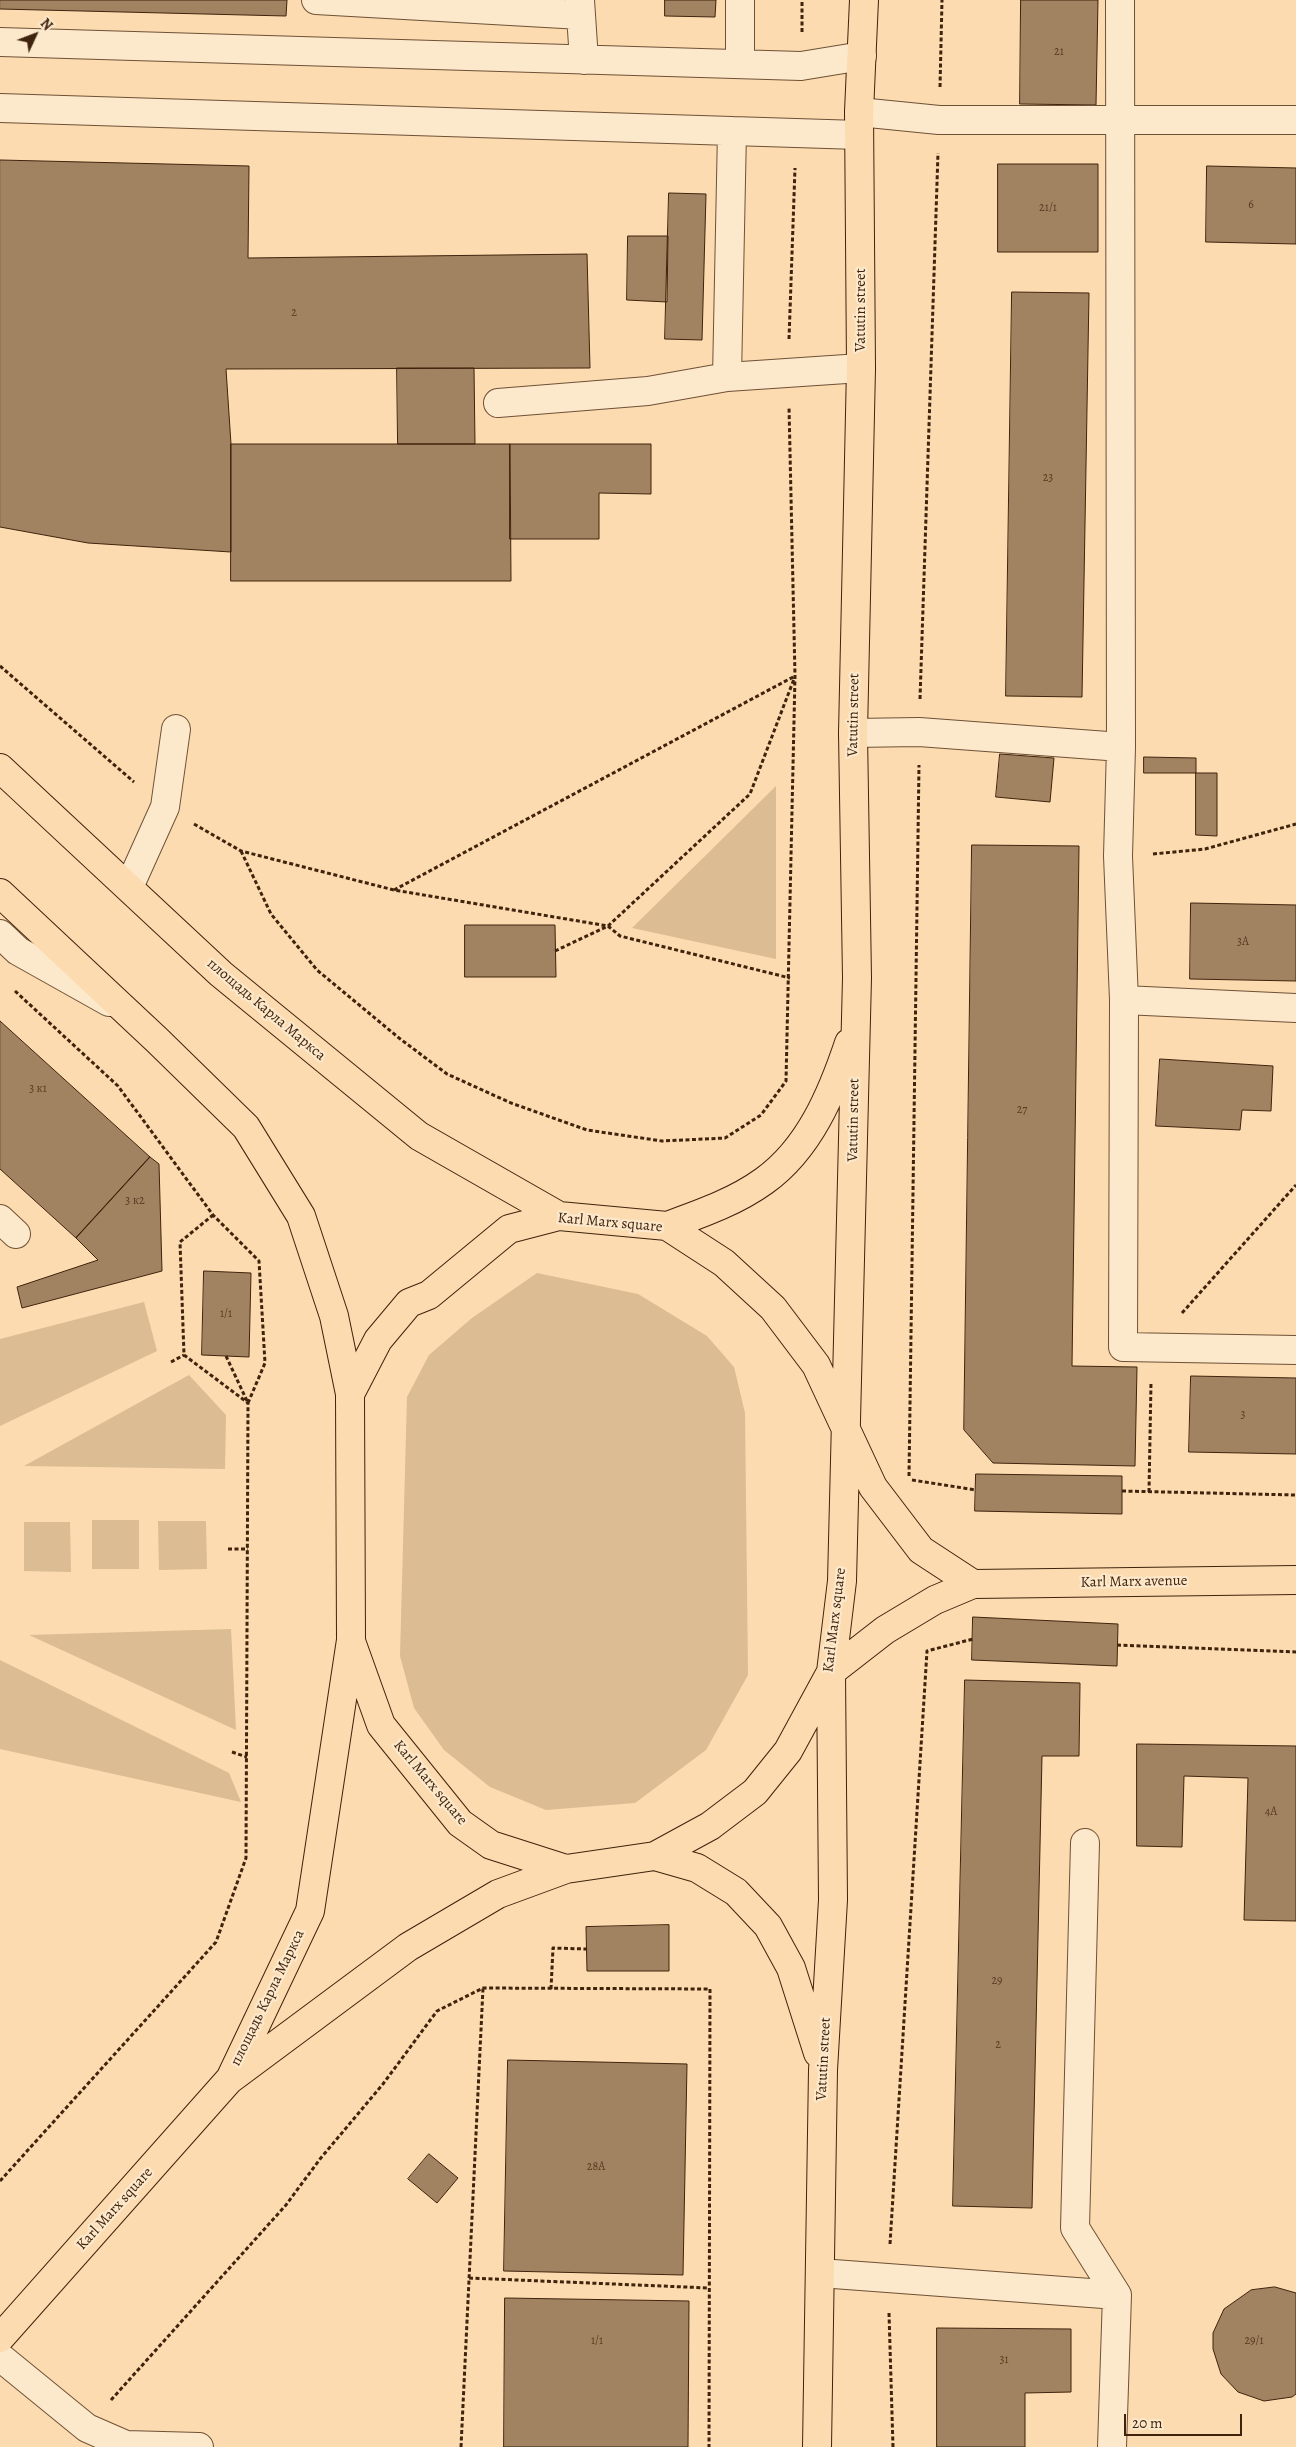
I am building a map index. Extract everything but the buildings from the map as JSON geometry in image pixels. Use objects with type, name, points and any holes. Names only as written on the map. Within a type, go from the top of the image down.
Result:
[{"type":"main road","name":"Vatutin street","points":[[846,1430],[856,1020],[853,733],[861,368],[859,124],[864,0]]},
{"type":"main road","name":"площадь Карла Маркса","points":[[0,768],[221,974],[420,1136],[559,1216]]},
{"type":"main road","points":[[0,892],[129,1013],[246,1127],[301,1216],[334,1316],[350,1394]]},
{"type":"main road","points":[[667,1226],[717,1207],[764,1181],[792,1156],[815,1125],[841,1066],[856,1020]]},
{"type":"main road","name":"Karl Marx square","points":[[559,1216],[667,1226],[724,1263],[773,1308],[816,1365],[846,1430],[842,1581],[831,1672],[788,1750],[755,1792],[710,1826],[655,1856],[566,1869],[491,1845],[460,1823],[381,1724],[351,1640],[350,1394],[378,1340],[409,1302],[429,1295],[509,1230],[559,1216]]},
{"type":"main road","points":[[846,1430],[873,1487],[921,1550],[973,1584]]},
{"type":"main road","name":"Karl Marx avenue","points":[[973,1584],[1296,1580]]},
{"type":"main road","points":[[831,1672],[885,1630],[935,1600],[973,1584]]},
{"type":"main road","name":"площадь Карла Маркса","points":[[229,2080],[310,1911],[351,1640]]},
{"type":"main road","name":"Vatutin street","points":[[817,2447],[823,2070],[833,1900],[831,1672]]},
{"type":"main road","points":[[655,1856],[697,1868],[736,1892],[768,1926],[791,1968],[823,2070]]},
{"type":"main road","name":"площадь Карла Маркса","points":[[229,2080],[408,1947],[498,1894],[566,1869]]},
{"type":"main road","name":"Karl Marx square","points":[[0,2338],[229,2080]]},
{"type":"lane","points":[[316,0],[580,7],[584,60]]},
{"type":"lane","points":[[740,0],[740,64]]},
{"type":"lane","points":[[1120,0],[1118,119],[1121,747],[1118,856],[1124,1000],[1123,1347],[1296,1350]]},
{"type":"lane","points":[[0,42],[801,66],[862,56]]},
{"type":"lane","points":[[0,108],[732,130],[940,120],[1296,120]]},
{"type":"lane","points":[[727,377],[732,130]]},
{"type":"lane","points":[[498,403],[648,391],[727,377],[861,368]]},
{"type":"lane","points":[[129,887],[165,807],[176,729]]},
{"type":"lane","points":[[853,733],[919,732],[1121,747]]},
{"type":"lane","points":[[0,934],[18,951],[129,1013]]},
{"type":"lane","points":[[1124,1000],[1296,1008]]},
{"type":"lane","points":[[1085,1843],[1075,2228],[1117,2295],[1112,2447]]},
{"type":"lane","points":[[820,2273],[1117,2295]]},
{"type":"lane","points":[[0,2358],[87,2428],[126,2446],[199,2447]]},
{"type":"path","points":[[942,0],[940,120],[919,732],[909,1480],[976,1490]]},
{"type":"path","points":[[0,666],[165,807],[241,852],[394,890],[608,926],[620,936],[790,978]]},
{"type":"path","points":[[241,852],[271,914],[317,970],[399,1038],[447,1074],[511,1103],[586,1130],[662,1141],[725,1138],[762,1115],[786,1080],[790,978],[795,676]]},
{"type":"path","points":[[394,890],[795,676]]},
{"type":"path","points":[[555,951],[608,926],[750,794],[795,676]]},
{"type":"path","points":[[1118,856],[1204,850],[1296,824]]},
{"type":"path","points":[[0,2181],[216,1942],[246,1858],[248,1403],[264,1363],[259,1261],[213,1215],[118,1086],[14,990]]},
{"type":"path","points":[[184,1354],[180,1242],[213,1215]]},
{"type":"path","points":[[171,1362],[184,1354]]},
{"type":"path","points":[[184,1354],[248,1403]]},
{"type":"path","points":[[226,1356],[248,1403]]},
{"type":"path","points":[[1122,1491],[1296,1495]]},
{"type":"path","points":[[228,1549],[248,1549]]},
{"type":"path","points":[[893,2447],[888,2278],[928,1650],[973,1639]]},
{"type":"path","points":[[1117,1645],[1296,1652]]},
{"type":"path","points":[[232,1752],[247,1757]]},
{"type":"path","points":[[551,1989],[553,1948],[586,1949]]},
{"type":"path","points":[[461,2447],[483,1988]]},
{"type":"path","points":[[87,2428],[286,2205],[320,2159],[383,2084],[437,2012],[483,1988],[710,1990],[709,2447]]},
{"type":"path","points":[[469,2278],[709,2288]]},
{"type":"shaded area","points":[[776,786],[776,959],[632,928]]},
{"type":"shaded area","points":[[537,1273],[638,1294],[707,1336],[734,1367],[745,1413],[748,1675],[706,1750],[635,1803],[546,1810],[490,1787],[444,1750],[414,1708],[400,1656],[407,1397],[429,1355],[472,1318]]},
{"type":"shaded area","points":[[144,1302],[157,1351],[0,1426],[0,1339]]},
{"type":"shaded area","points":[[189,1375],[226,1415],[225,1469],[24,1466]]},
{"type":"shaded area","points":[[92,1520],[139,1520],[139,1569],[92,1569]]},
{"type":"shaded area","points":[[158,1521],[206,1521],[207,1569],[159,1570]]},
{"type":"shaded area","points":[[24,1522],[70,1522],[71,1572],[24,1571]]},
{"type":"shaded area","points":[[231,1629],[236,1730],[29,1635]]},
{"type":"shaded area","points":[[0,1660],[229,1773],[241,1802],[0,1749]]}]
